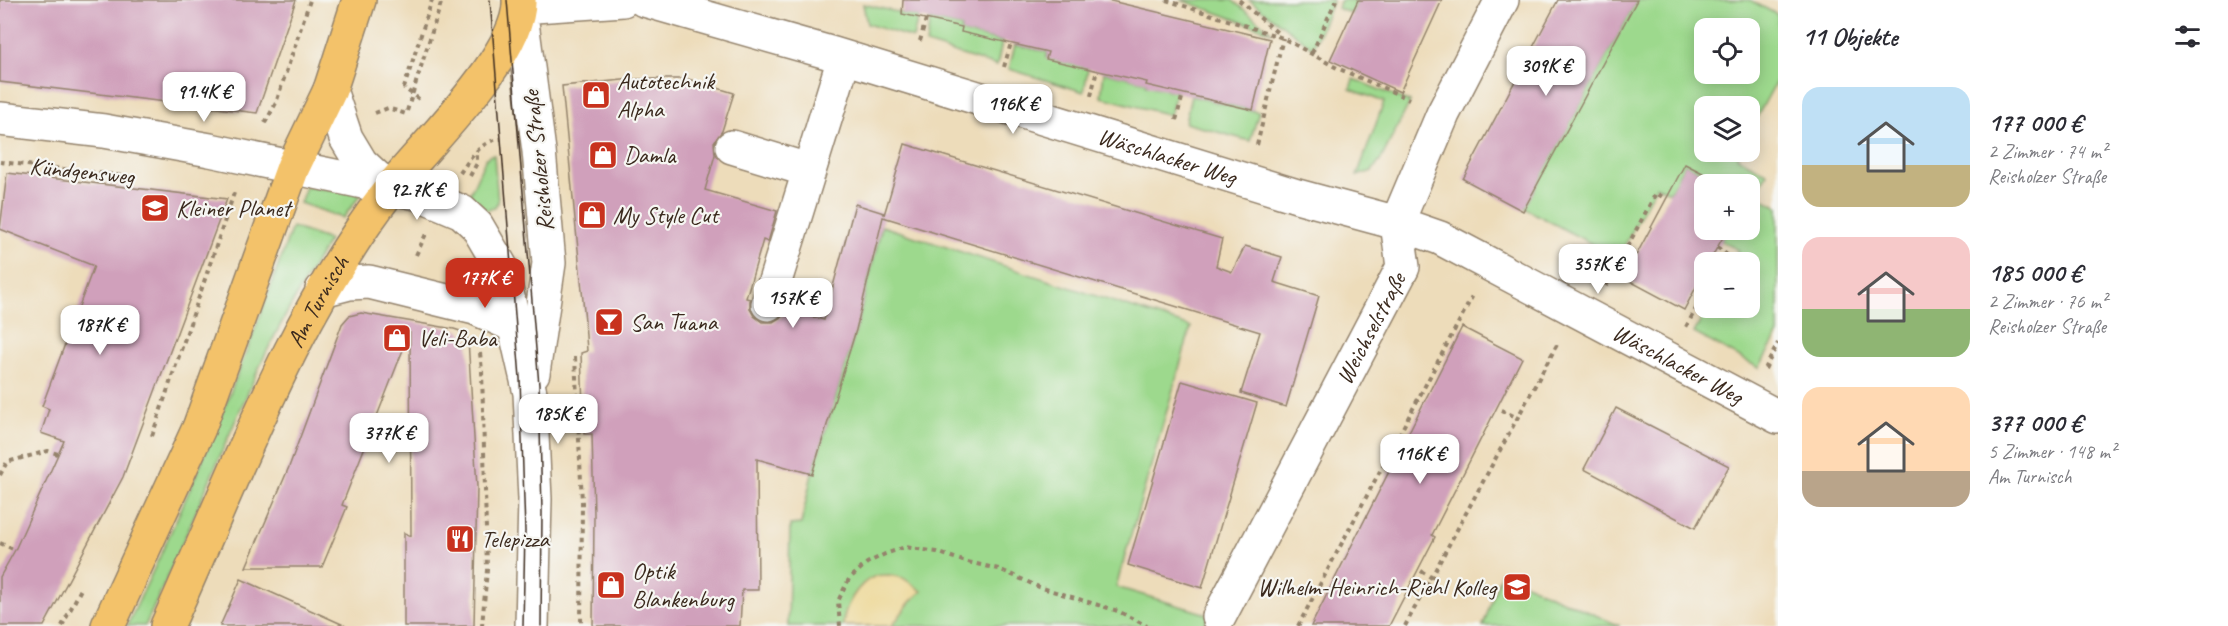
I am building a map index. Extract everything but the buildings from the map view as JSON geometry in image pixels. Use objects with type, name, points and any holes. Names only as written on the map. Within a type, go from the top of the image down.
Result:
[{"type":"main road","points":[[108,626],[199,428],[293,167],[330,90],[359,0]]},
{"type":"main road","name":"Am Turnisch","points":[[167,626],[270,392],[322,290],[356,236],[392,188],[483,80],[510,37],[519,4]]},
{"type":"street","points":[[519,4],[623,0]]},
{"type":"street","name":"Wäschlacker Weg","points":[[644,0],[844,58],[1248,181],[1397,223],[1440,238],[1778,417]]},
{"type":"street","points":[[1397,223],[1443,114],[1502,0]]},
{"type":"street","name":"Reisholzer Straße","points":[[519,4],[539,151],[549,263],[530,393]]},
{"type":"street","points":[[768,304],[844,58]]},
{"type":"street","name":"Reisholzer Straße","points":[[330,90],[346,138],[361,163],[392,188],[417,193],[456,208],[477,226],[501,267],[530,393],[535,499],[532,626]]},
{"type":"street","name":"Kündgensweg","points":[[0,119],[104,132],[392,188]]},
{"type":"street","points":[[732,147],[808,170]]},
{"type":"street","name":"Weichselstraße","points":[[1219,617],[1403,267],[1397,223]]},
{"type":"street","points":[[322,290],[349,283],[369,282],[474,308],[515,326]]},
{"type":"path","points":[[255,124],[265,123],[276,104],[310,0]]},
{"type":"path","points":[[421,100],[404,88],[432,0]]},
{"type":"path","points":[[412,118],[406,114],[442,0]]},
{"type":"path","points":[[1166,0],[1283,38],[1337,68],[1443,114]]},
{"type":"path","points":[[1239,0],[1283,38]]},
{"type":"path","points":[[1312,53],[1336,0]]},
{"type":"path","points":[[1248,181],[1283,38]]},
{"type":"path","name":"Reisholzer Straße","points":[[477,150],[493,139]]},
{"type":"path","points":[[467,185],[477,163],[477,150],[474,144]]},
{"type":"path","name":"Kündgensweg","points":[[0,162],[138,177]]},
{"type":"path","points":[[150,441],[234,195],[231,184]]},
{"type":"path","points":[[225,192],[234,195]]},
{"type":"path","points":[[1405,626],[1516,417],[1582,315],[1656,193],[1666,199]]},
{"type":"path","points":[[416,256],[428,230]]},
{"type":"path","points":[[1717,247],[1723,252]]},
{"type":"path","points":[[1298,626],[1489,264]]},
{"type":"path","points":[[474,308],[482,370],[487,570],[482,626]]},
{"type":"path","points":[[1501,410],[1516,417]]},
{"type":"path","points":[[0,475],[8,462],[48,451],[58,454]]},
{"type":"path","points":[[0,543],[15,550]]},
{"type":"path","points":[[840,626],[838,601],[849,579],[867,563],[905,547],[937,552],[963,561],[999,569],[1039,587],[1118,611],[1147,626]]},
{"type":"path","points":[[487,570],[498,570]]},
{"type":"path","points":[[1420,572],[1432,578]]},
{"type":"path","points":[[62,626],[83,584]]},
{"type":"green space","points":[[1181,0],[1232,0],[1272,32]]},
{"type":"green space","points":[[1249,0],[1333,0],[1313,48]]},
{"type":"green space","points":[[1341,0],[1358,0],[1352,14],[1337,8]]},
{"type":"green space","points":[[1637,0],[1750,0],[1778,15],[1778,78],[1760,112],[1760,96],[1694,96],[1694,162],[1746,162],[1767,173],[1760,187],[1760,174],[1704,174],[1685,164],[1670,192],[1656,186],[1618,258],[1524,208]]},
{"type":"green space","points":[[863,4],[918,17],[913,38],[867,24]]},
{"type":"green space","points":[[930,20],[962,27],[961,32],[1002,42],[997,66],[926,44]]},
{"type":"green space","points":[[1015,45],[1048,52],[1046,58],[1088,68],[1084,92],[1009,69]]},
{"type":"green space","points":[[1104,72],[1147,82],[1146,85],[1176,92],[1170,115],[1101,97]]},
{"type":"green space","points":[[1353,79],[1410,102],[1380,161],[1372,171],[1357,176],[1384,102],[1350,89]]},
{"type":"green space","points":[[1191,96],[1259,112],[1250,141],[1185,123]]},
{"type":"green space","points":[[494,155],[498,202],[494,208],[486,210],[468,198],[486,158]]},
{"type":"green space","points":[[306,187],[362,193],[343,218],[300,203]]},
{"type":"green space","points":[[1760,197],[1778,207],[1778,334],[1759,368],[1694,333],[1702,318],[1760,318],[1760,252],[1738,252],[1739,250],[1721,241],[1760,240]]},
{"type":"green space","points":[[882,226],[1191,327],[1116,587],[1210,615],[1203,626],[788,626],[790,525],[801,524],[812,474],[856,330]]},
{"type":"green space","points":[[292,227],[329,240],[265,355],[145,626],[127,626],[216,429]]},
{"type":"green space","points":[[1501,573],[1620,626],[1483,626]]},
{"type":"sand","points":[[891,575],[903,578],[922,591],[910,602],[892,626],[843,626],[849,604],[863,584],[876,576]]},
{"type":"tram line","points":[[490,0],[520,378],[525,531],[523,626]]},
{"type":"tram line","points":[[507,0],[539,385],[542,512],[541,626]]},
{"type":"place","name":"Autotechnik Alpha","points":[[596,95]]},
{"type":"place","name":"Damla","points":[[603,155]]},
{"type":"place","name":"Kleiner Planet","points":[[155,208]]},
{"type":"place","name":"My Style Cut","points":[[592,215]]},
{"type":"place","name":"San Tuana","points":[[609,322]]},
{"type":"place","name":"Veli-Baba","points":[[397,338]]},
{"type":"place","name":"Telepizza","points":[[460,539]]},
{"type":"place","name":"Optik Blankenburg","points":[[611,585]]},
{"type":"place","name":"Wilhelm-Heinrich-Riehl Kolleg","points":[[1517,587]]}]
